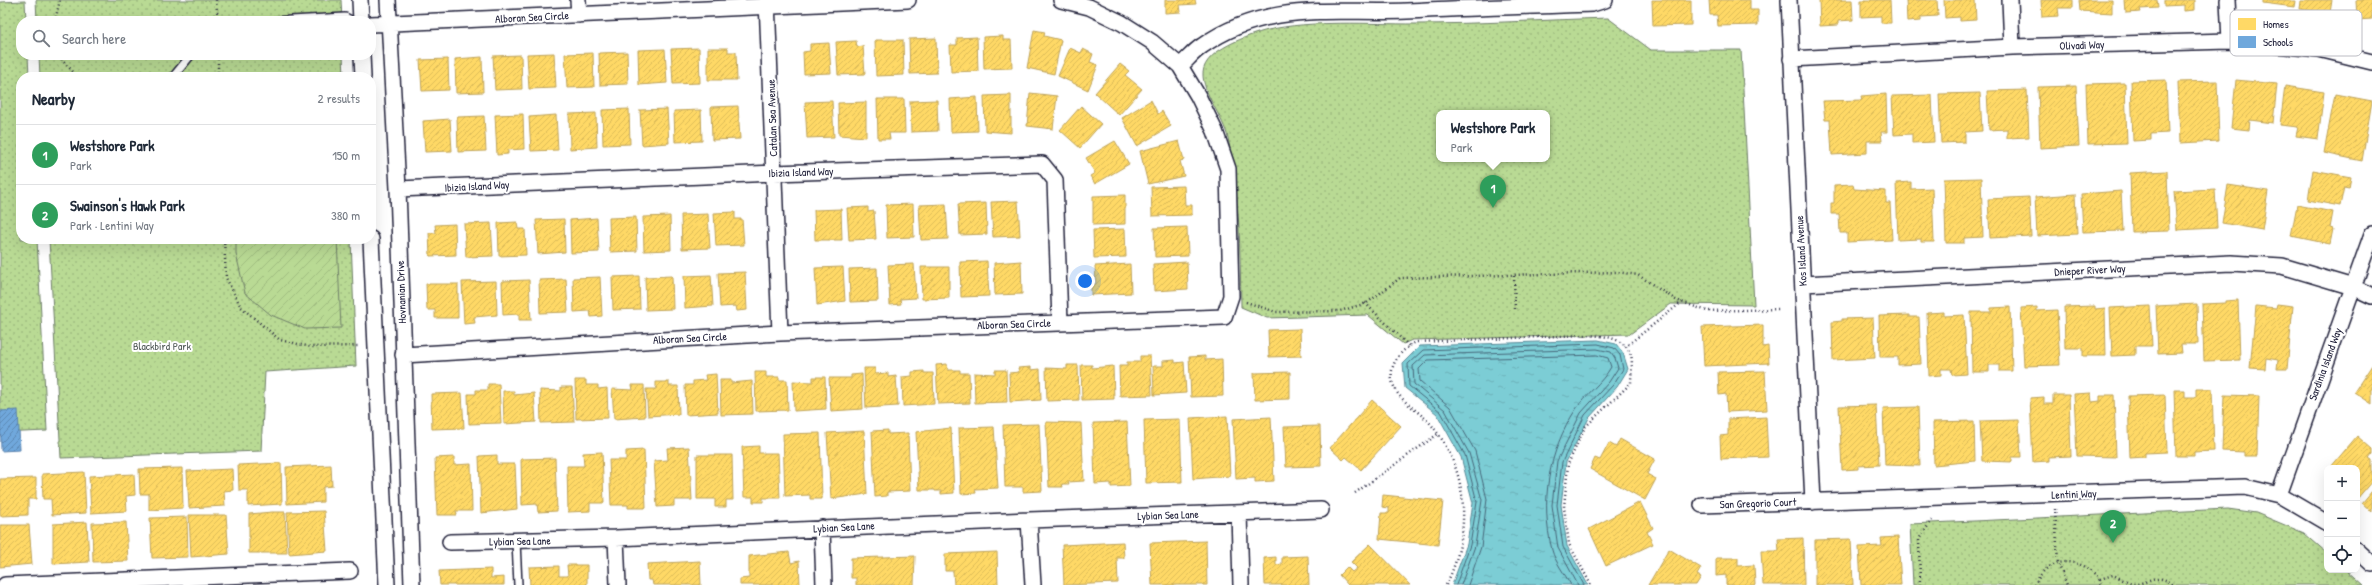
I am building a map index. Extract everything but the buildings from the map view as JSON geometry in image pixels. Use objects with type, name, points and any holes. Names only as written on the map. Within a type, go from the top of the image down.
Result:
[{"type":"street","points":[[360,0],[361,16]]},
{"type":"street","name":"Hovnanian Drive","points":[[388,0],[398,189],[412,585]]},
{"type":"street","name":"Alboran Sea Circle","points":[[376,24],[579,7],[908,0]]},
{"type":"street","name":"Alboran Sea Circle","points":[[403,355],[780,333],[1224,317],[1231,296],[1228,169],[1216,131],[1198,96],[1180,66],[1152,42],[1122,23],[1089,7],[1061,0]]},
{"type":"street","points":[[1180,66],[1201,46],[1242,24],[1273,15],[1297,11],[1406,11],[1455,4],[1592,4],[1605,0]]},
{"type":"street","name":"Kos Island Avenue","points":[[1789,0],[1813,502]]},
{"type":"street","points":[[2010,0],[2012,47]]},
{"type":"street","points":[[2228,0],[2230,41]]},
{"type":"street","name":"Catalan Sea Avenue","points":[[767,3],[780,333]]},
{"type":"street","name":"Olivadi Way","points":[[1791,58],[2012,47],[2230,41]]},
{"type":"street","name":"Olivadi Way","points":[[2348,56],[2372,62]]},
{"type":"street","points":[[362,60],[363,72]]},
{"type":"street","name":"Ibizia Island Way","points":[[398,189],[774,172],[1042,164],[1055,180],[1060,322]]},
{"type":"street","name":"Sardinia Island Way","points":[[2279,495],[2372,234]]},
{"type":"street","points":[[371,244],[387,585]]},
{"type":"street","name":"Dnieper River Way","points":[[1803,284],[2231,263],[2282,266],[2353,286],[2372,296]]},
{"type":"street","name":"Lentini Way","points":[[1813,502],[2245,487],[2279,495],[2324,521]]},
{"type":"street","name":"San Gregorio Court","points":[[1702,505],[1813,502]]},
{"type":"street","name":"Lybian Sea Lane","points":[[450,542],[616,538],[822,528],[1321,510]]},
{"type":"street","points":[[1239,513],[1241,585]]},
{"type":"street","points":[[1029,520],[1033,585]]},
{"type":"street","points":[[822,528],[824,585]]},
{"type":"street","points":[[616,538],[618,585]]},
{"type":"street","points":[[2360,553],[2372,564]]},
{"type":"street","points":[[5,585],[177,582],[350,571]]},
{"type":"lane","points":[[177,72],[187,60]]},
{"type":"lane","points":[[516,541],[518,585]]},
{"type":"path","points":[[55,16],[60,0]]},
{"type":"path","points":[[216,0],[218,16]]},
{"type":"path","points":[[62,60],[73,72]]},
{"type":"path","points":[[218,60],[218,72]]},
{"type":"path","points":[[224,244],[226,278],[241,307],[280,340],[311,347],[359,346]]},
{"type":"path","points":[[1246,302],[1276,312],[1340,311],[1365,304],[1383,293],[1400,278],[1617,272],[1638,275],[1682,302],[1707,311],[1779,309]]},
{"type":"path","points":[[1514,276],[1515,309]]},
{"type":"path","points":[[1625,347],[1682,302]]},
{"type":"path","points":[[1365,304],[1409,346]]},
{"type":"path","points":[[1446,585],[1456,560],[1462,537],[1464,502],[1456,469],[1438,434],[1421,414],[1398,394],[1392,382],[1394,364],[1399,353],[1416,342],[1586,334],[1610,336],[1625,347],[1631,356],[1631,383],[1586,427],[1568,464],[1564,507],[1569,544],[1591,585]]},
{"type":"path","points":[[1356,493],[1438,434]]},
{"type":"path","points":[[2054,494],[2058,563],[2067,585]]},
{"type":"path","points":[[1920,585],[1919,539],[1932,520]]},
{"type":"path","points":[[2034,585],[2046,569],[2058,563],[2082,564],[2092,570],[2100,579],[2102,585]]},
{"type":"path","points":[[2100,579],[2113,575],[2133,584],[2156,578],[2170,582],[2173,585]]},
{"type":"green space","points":[[36,0],[341,0],[342,16],[37,16]]},
{"type":"green space","points":[[25,1],[26,16],[16,16],[16,60],[28,60],[29,72],[16,72],[16,244],[37,244],[47,431],[0,433],[0,2]]},
{"type":"green space","points":[[1608,18],[1651,50],[1741,50],[1754,305],[1671,304],[1630,334],[1412,340],[1403,344],[1368,315],[1267,318],[1241,307],[1239,222],[1232,159],[1226,130],[1209,97],[1203,73],[1205,65],[1211,57],[1239,40],[1268,30],[1285,27],[1341,23],[1463,23]]},
{"type":"green space","points":[[39,60],[343,60],[344,72],[40,72]]},
{"type":"green space","name":"Blackbird Park","points":[[49,244],[351,244],[356,366],[265,372],[261,451],[61,458]]},
{"type":"green space","points":[[236,244],[337,244],[341,328],[305,329],[271,315],[245,293],[236,254]]},
{"type":"green space","points":[[2228,509],[2256,513],[2304,533],[2324,550],[2324,573],[2350,573],[2364,585],[1913,585],[1910,524]]},
{"type":"water","points":[[1598,340],[1616,344],[1623,353],[1628,369],[1617,387],[1589,418],[1566,462],[1561,505],[1567,546],[1588,585],[1452,585],[1467,544],[1473,503],[1461,457],[1437,414],[1405,388],[1403,363],[1420,346]]},
{"type":"place","name":"Westshore Park","points":[[1493,208]]},
{"type":"place","name":"Swainson's Hawk Park","points":[[2113,543]]}]
